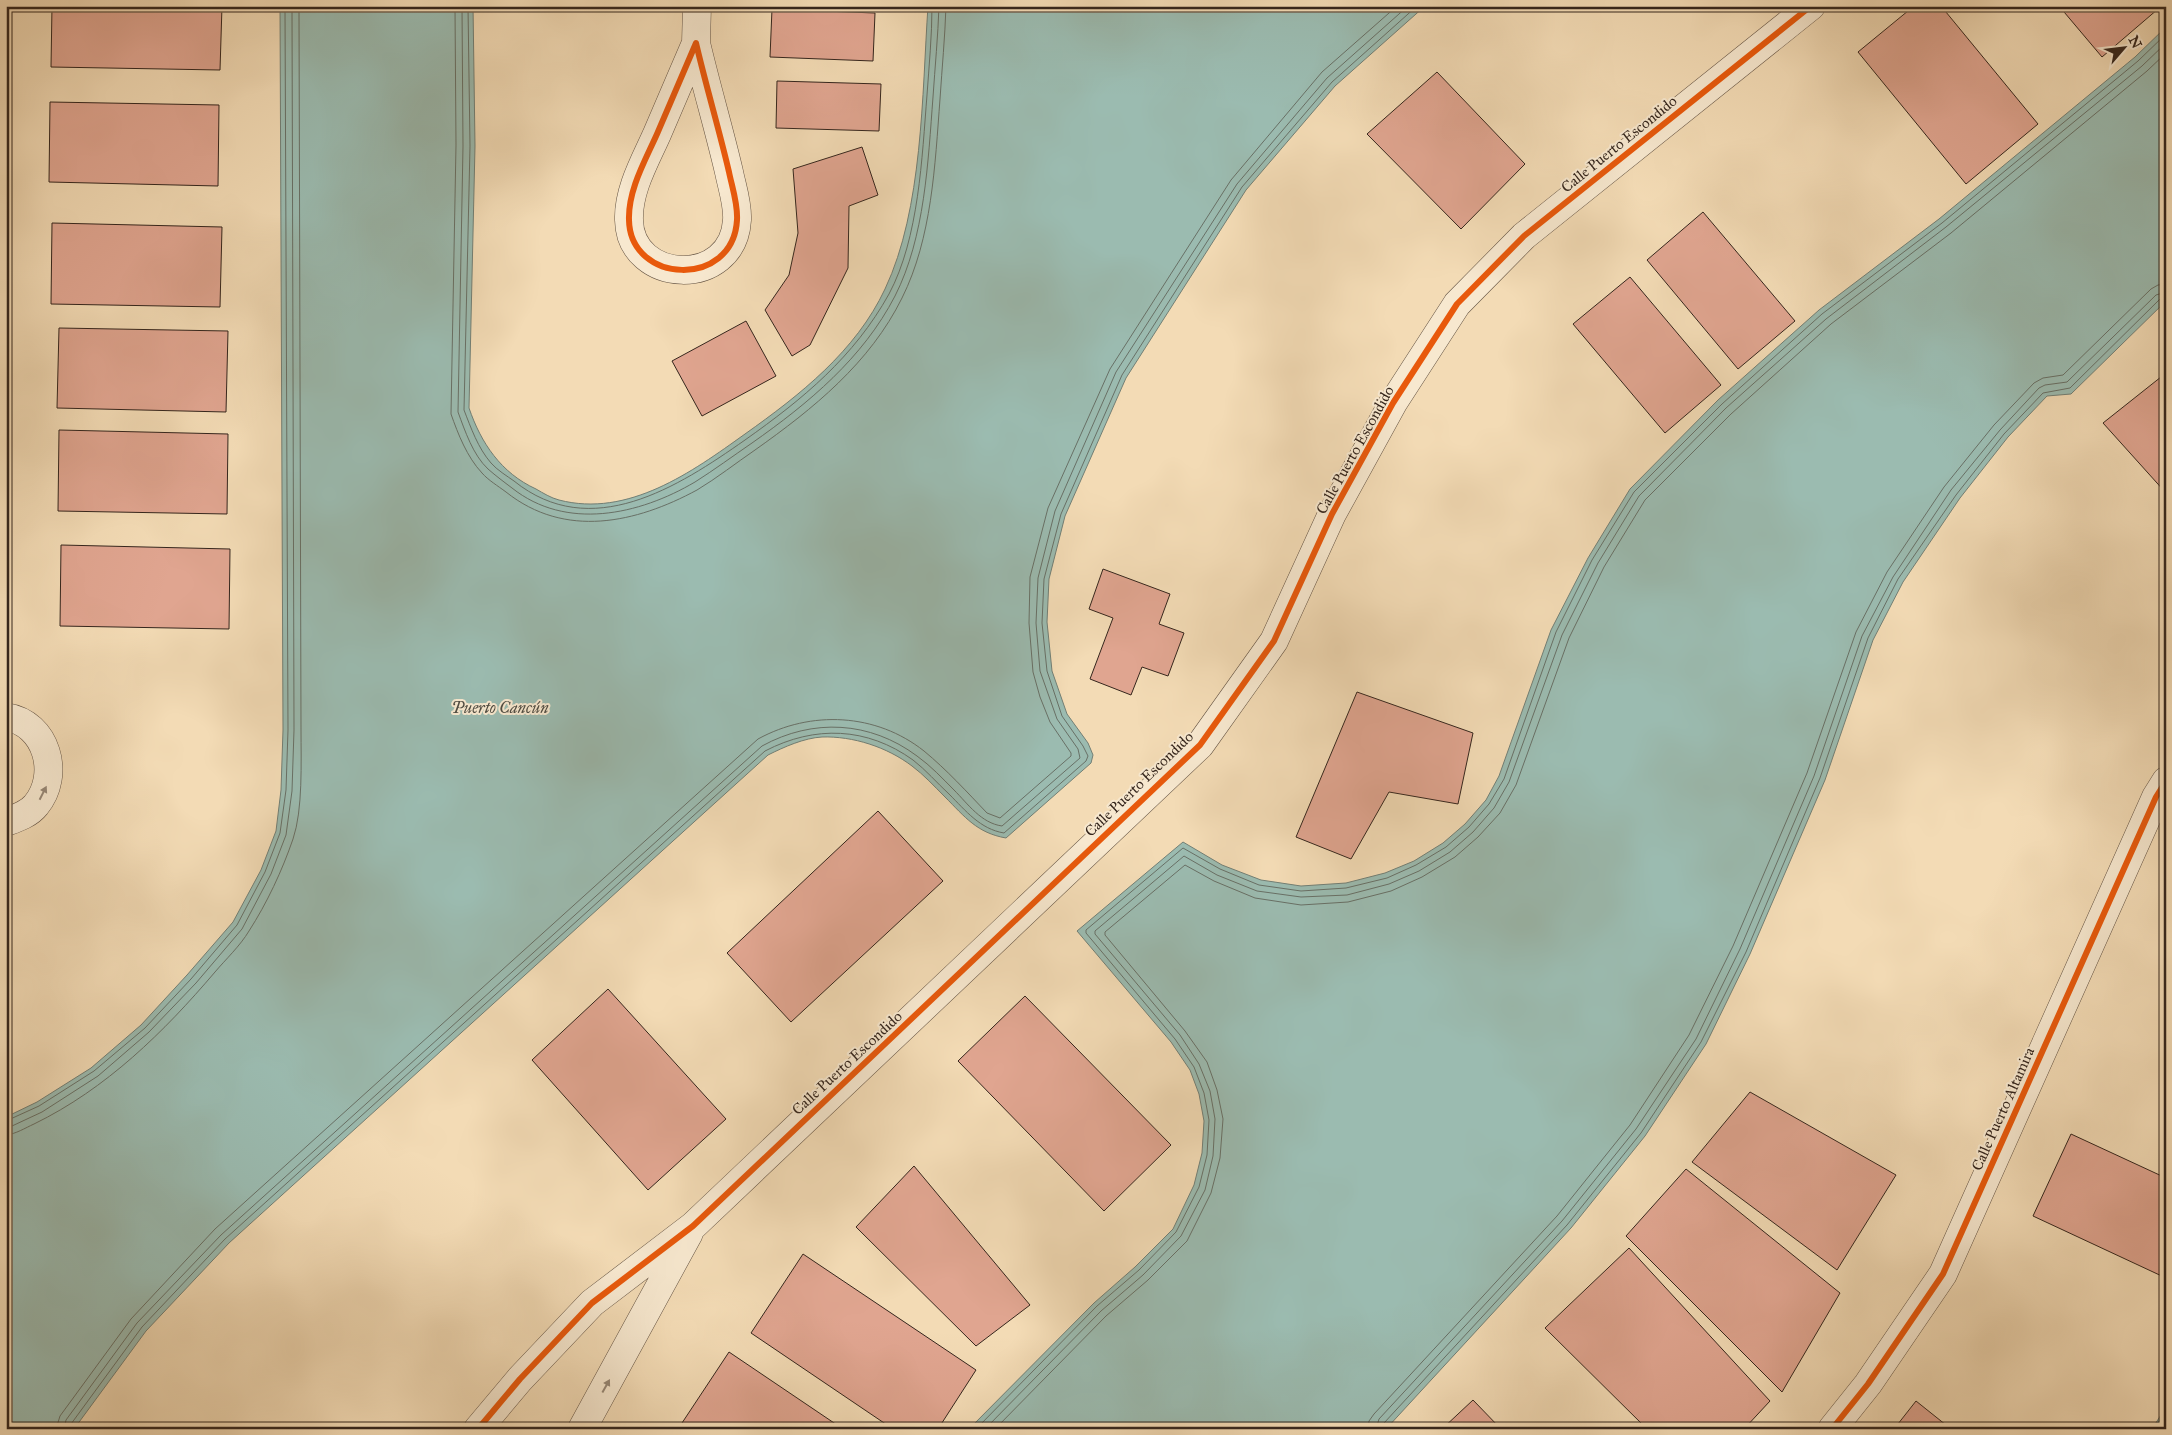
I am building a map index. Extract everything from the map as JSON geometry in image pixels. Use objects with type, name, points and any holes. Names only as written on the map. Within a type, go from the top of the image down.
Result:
[{"type":"street","points":[[696,43],[634,186],[629,220],[633,238],[643,253],[657,264],[674,270],[691,270],[708,265],[723,254],[732,239],[737,221],[735,202],[723,147],[696,43],[697,6]]},
{"type":"street","name":"Calle Puerto Escondido","points":[[478,1429],[520,1379],[592,1303],[693,1226],[1200,745],[1274,641],[1332,514],[1393,403],[1457,304],[1524,236],[1811,6]]},
{"type":"street","points":[[6,717],[13,718],[29,726],[40,740],[48,756],[50,774],[45,791],[36,806],[21,817],[6,822]]},
{"type":"street","name":"Calle Puerto Altamira","points":[[1832,1429],[1868,1384],[1943,1274],[2156,797],[2166,781]]},
{"type":"street","name":"Calle Puerto Escondido","points":[[582,1429],[693,1226]]},
{"type":"water","name":"Puerto Cancún","points":[[280,6],[473,6],[475,146],[469,408],[486,445],[512,475],[553,498],[585,504],[610,503],[634,497],[658,488],[703,463],[786,404],[825,370],[859,332],[885,289],[898,257],[907,223],[914,188],[922,113],[928,6],[1425,6],[1335,86],[1246,190],[1126,378],[1065,516],[1049,579],[1047,622],[1052,671],[1067,714],[1088,743],[1093,755],[1091,763],[1006,838],[996,836],[972,823],[912,766],[881,748],[846,738],[822,737],[794,743],[768,755],[229,1243],[146,1331],[74,1429],[6,1429],[6,1117],[37,1102],[91,1068],[141,1025],[233,922],[261,870],[276,831],[281,790],[283,730]]},
{"type":"water","points":[[2166,27],[2166,301],[2071,394],[2047,396],[2008,437],[1960,498],[1903,582],[1873,640],[1825,780],[1750,954],[1706,1044],[1645,1136],[1571,1228],[1386,1429],[969,1429],[1094,1303],[1135,1267],[1173,1229],[1194,1185],[1202,1153],[1204,1121],[1199,1094],[1190,1070],[1171,1042],[1077,931],[1183,842],[1222,865],[1261,880],[1301,886],[1346,883],[1385,873],[1414,861],[1443,843],[1465,824],[1486,800],[1499,776],[1551,630],[1588,558],[1630,489],[1718,400],[1819,310],[1939,219],[2135,57]]},
{"type":"water","points":[[2166,1407],[2166,1429],[2152,1429]]},
{"type":"building","points":[[52,6],[222,6],[220,70],[51,67]]},
{"type":"building","points":[[1914,6],[1941,6],[2038,124],[1966,184],[1858,52]]},
{"type":"building","points":[[2059,6],[2156,6],[2158,9],[2102,57]]},
{"type":"building","points":[[772,9],[875,13],[873,61],[770,57]]},
{"type":"building","points":[[1437,72],[1525,164],[1461,229],[1367,134]]},
{"type":"building","points":[[777,81],[881,84],[879,131],[776,128]]},
{"type":"building","points":[[50,102],[219,105],[218,186],[49,182]]},
{"type":"building","points":[[862,147],[878,195],[849,206],[848,268],[810,345],[792,356],[765,310],[789,275],[798,233],[793,169]]},
{"type":"building","points":[[1703,212],[1795,321],[1738,369],[1647,260]]},
{"type":"building","points":[[52,223],[222,227],[220,307],[51,304]]},
{"type":"building","points":[[1630,277],[1721,385],[1665,433],[1573,324]]},
{"type":"building","points":[[746,321],[776,376],[702,416],[672,361]]},
{"type":"building","points":[[59,328],[228,331],[226,412],[57,408]]},
{"type":"building","points":[[2166,373],[2166,493],[2103,423]]},
{"type":"building","points":[[59,430],[228,434],[227,514],[58,511]]},
{"type":"building","points":[[61,545],[230,549],[229,629],[60,626]]},
{"type":"building","points":[[1103,569],[1170,594],[1159,624],[1184,633],[1168,676],[1142,667],[1131,695],[1090,679],[1113,618],[1089,609]]},
{"type":"building","points":[[1357,692],[1473,733],[1458,804],[1389,792],[1351,859],[1296,837]]},
{"type":"building","points":[[878,811],[943,881],[791,1022],[727,953]]},
{"type":"building","points":[[608,989],[726,1119],[648,1190],[532,1060]]},
{"type":"building","points":[[1025,996],[1171,1145],[1104,1211],[958,1061]]},
{"type":"building","points":[[1750,1092],[1896,1175],[1837,1270],[1692,1162]]},
{"type":"building","points":[[2071,1134],[2166,1178],[2166,1278],[2033,1216]]},
{"type":"building","points":[[914,1166],[1030,1305],[976,1346],[856,1227]]},
{"type":"building","points":[[1686,1169],[1840,1293],[1782,1392],[1626,1236]]},
{"type":"building","points":[[1629,1248],[1770,1401],[1744,1429],[1647,1429],[1545,1328]]},
{"type":"building","points":[[803,1254],[976,1370],[938,1429],[893,1429],[751,1333]]},
{"type":"building","points":[[729,1352],[843,1429],[678,1429]]},
{"type":"building","points":[[1473,1400],[1501,1429],[1442,1429]]},
{"type":"building","points":[[1916,1401],[1951,1429],[1894,1429]]},
{"type":"cycle path","points":[[478,1429],[520,1379],[592,1303],[693,1226],[1200,745],[1274,641],[1332,514],[1393,403],[1457,304],[1524,236],[1811,6]]},
{"type":"cycle path","points":[[696,43],[733,190],[737,208],[737,220],[731,242],[719,258],[701,267],[682,270],[663,266],[646,257],[634,241],[629,220],[629,209],[638,176],[696,43]]},
{"type":"cycle path","points":[[1832,1429],[1868,1384],[1943,1274],[2156,797],[2166,781]]}]
